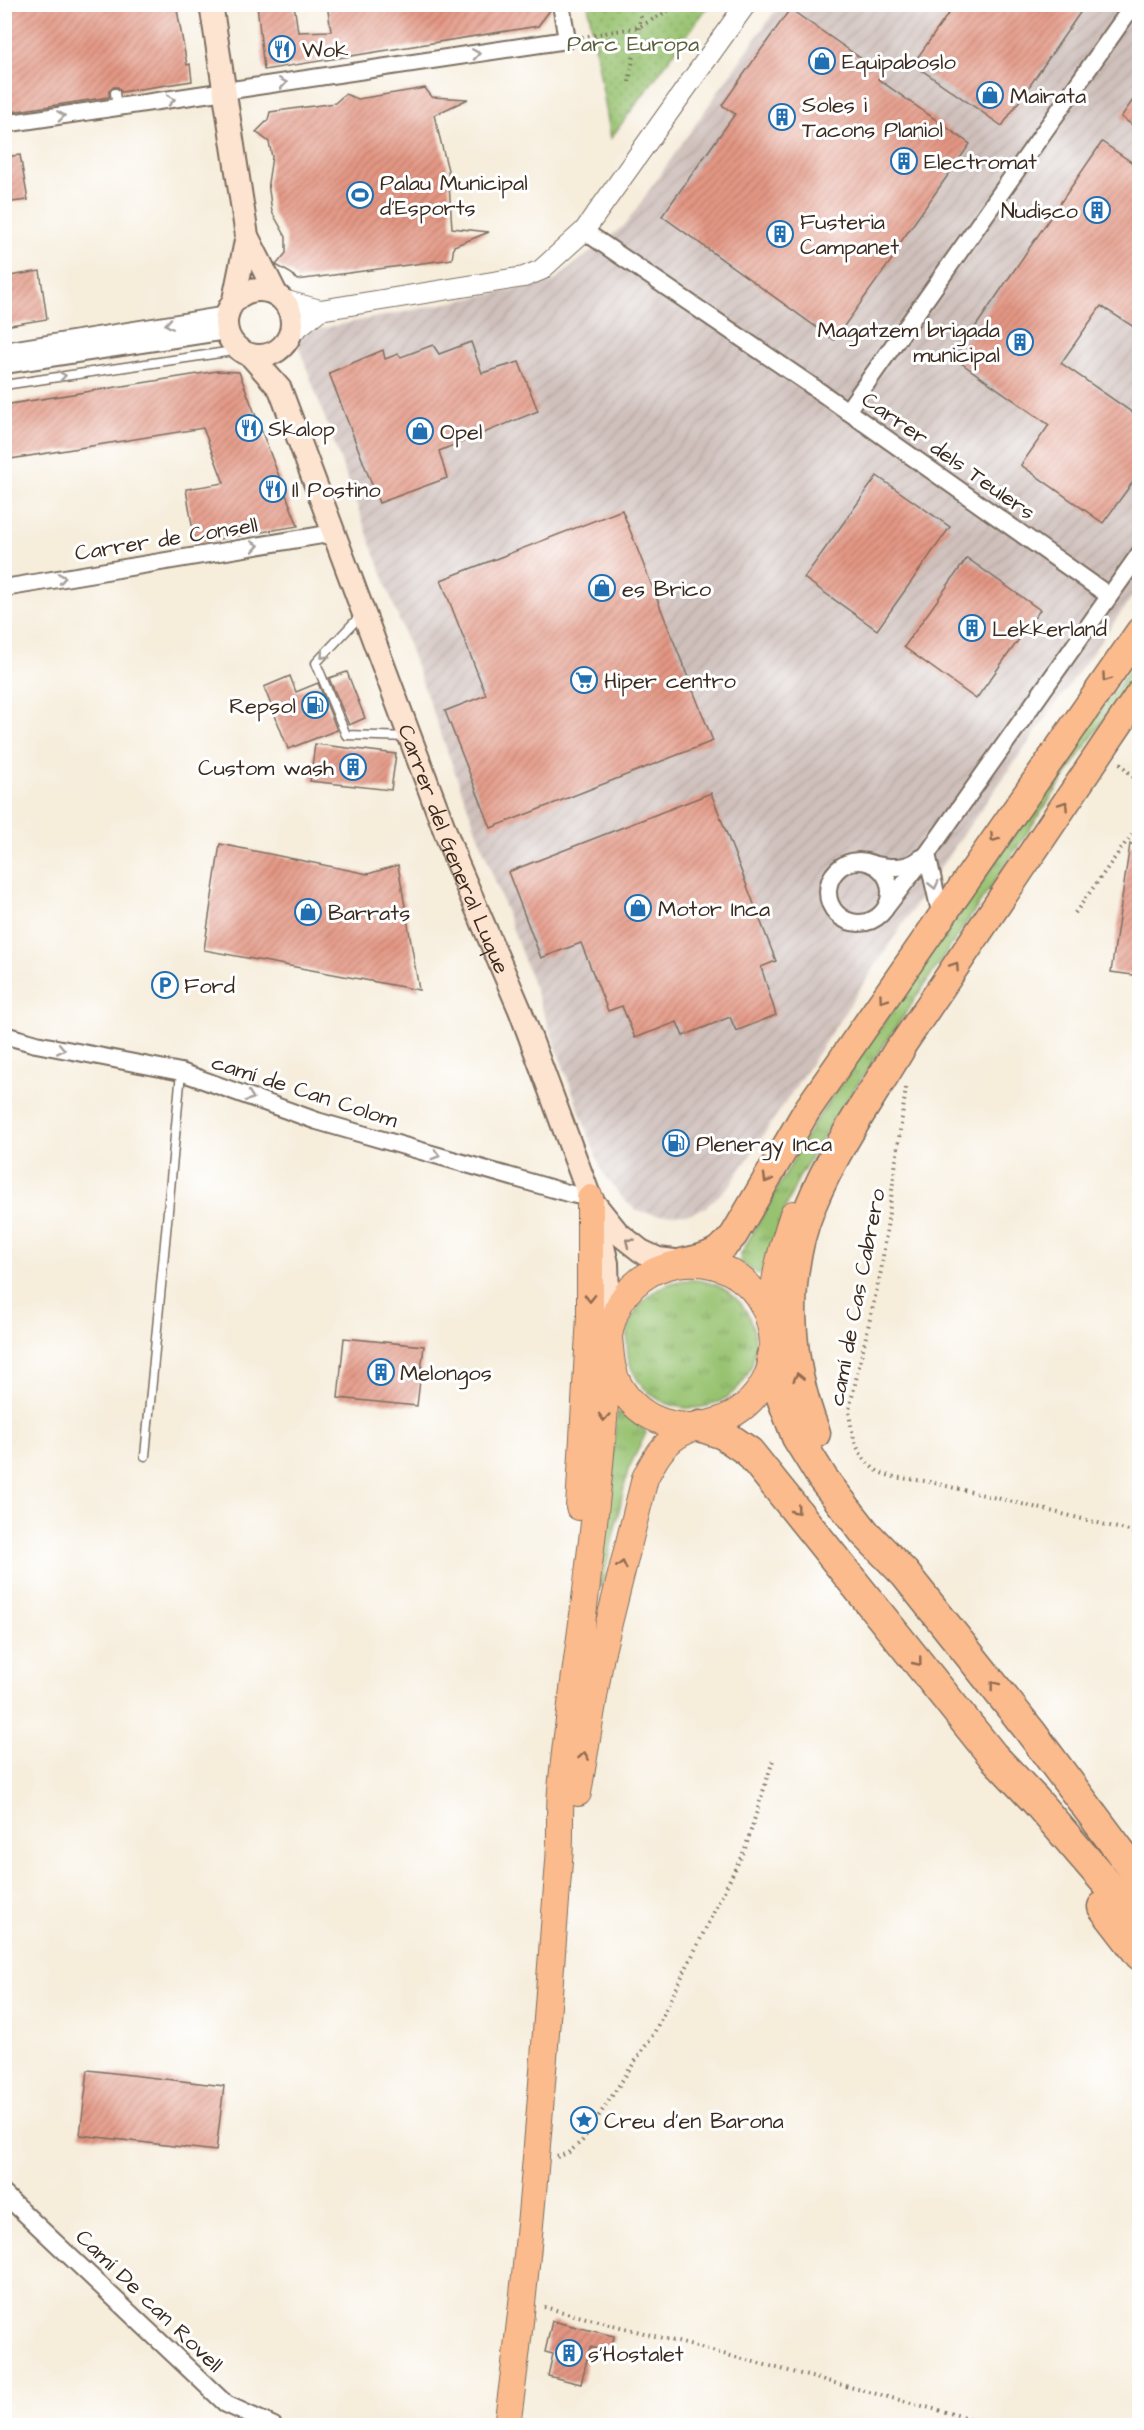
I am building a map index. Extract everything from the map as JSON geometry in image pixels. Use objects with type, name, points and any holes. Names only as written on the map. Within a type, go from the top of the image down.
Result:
[{"type":"highway","points":[[682,1262],[712,1256],[734,1235],[807,1110],[1140,631]]},
{"type":"highway","points":[[905,1574],[819,1444],[805,1408],[794,1360],[791,1330],[791,1290],[796,1252],[811,1205],[836,1157],[903,1064],[1140,693]]},
{"type":"highway","points":[[772,1343],[776,1382],[797,1437],[823,1479],[865,1533],[905,1574],[1030,1731],[1140,1878]]},
{"type":"highway","points":[[700,1426],[723,1434],[749,1452],[993,1756],[1035,1800],[1140,1922]]},
{"type":"highway","points":[[1030,1731],[1140,1857]]},
{"type":"highway","points":[[993,1756],[1025,1805],[1140,1955]]},
{"type":"main road","points":[[211,4],[247,236],[292,315],[280,389]]},
{"type":"main road","points":[[247,236],[229,315],[234,345],[245,353],[261,357],[281,348],[290,336]]},
{"type":"main road","points":[[229,315],[249,291],[259,289],[280,297]]},
{"type":"main road","name":"Carrer del General Luque","points":[[245,353],[280,389],[457,863],[536,1051],[590,1198],[618,1233],[640,1251],[658,1259],[682,1262]]},
{"type":"main road","points":[[772,1343],[765,1310],[745,1282],[716,1266],[682,1262],[651,1272],[633,1286],[619,1304],[609,1338],[615,1375],[620,1386],[645,1413],[666,1423],[677,1426],[712,1424],[734,1414],[753,1398],[766,1377],[772,1343],[773,1289],[781,1252],[805,1185],[844,1123],[903,1064]]},
{"type":"main road","points":[[507,2426],[523,2302],[536,2159],[559,1853],[561,1791],[590,1565],[604,1420],[609,1338],[607,1263],[590,1198]]},
{"type":"main road","points":[[561,1791],[556,1749],[578,1537],[590,1316],[590,1198]]},
{"type":"main road","points":[[559,1853],[578,1795],[601,1655],[645,1478],[652,1462],[669,1440],[700,1426]]},
{"type":"street","points":[[4,124],[116,100],[225,92],[567,40],[561,4]]},
{"type":"street","points":[[280,297],[320,310],[524,277],[541,270],[584,231],[746,4]]},
{"type":"street","points":[[847,411],[1134,4]]},
{"type":"street","name":"Carrer dels Teulers","points":[[584,231],[847,411],[1108,595]]},
{"type":"street","points":[[290,336],[320,310]]},
{"type":"street","points":[[4,351],[229,315]]},
{"type":"street","points":[[4,365],[229,315]]},
{"type":"street","name":"Carrer de Consell","points":[[4,588],[334,533]]},
{"type":"street","points":[[927,854],[918,861],[897,868],[852,862],[843,865],[835,872],[828,891],[829,902],[842,918],[862,923],[872,920],[887,906],[927,854],[1108,595],[1140,553]]},
{"type":"street","points":[[927,854],[941,916]]},
{"type":"street","points":[[872,864],[880,869],[890,886],[887,906]]},
{"type":"street","name":"camí de Can Colom","points":[[4,1035],[36,1044],[181,1072],[317,1121],[590,1198]]},
{"type":"street","name":"Camí De can Rovell","points":[[4,2194],[226,2404],[274,2426]]},
{"type":"lane","points":[[4,385],[245,353]]},
{"type":"lane","points":[[364,612],[316,663],[346,735],[410,737]]},
{"type":"lane","points":[[145,1456],[181,1072]]},
{"type":"path","points":[[629,82],[643,4]]},
{"type":"path","points":[[567,40],[639,27],[680,4]]},
{"type":"path","points":[[1076,912],[1140,823]]},
{"type":"path","name":"camí de Cas Cabrero","points":[[903,1064],[881,1271],[849,1410],[851,1434],[857,1448],[874,1469],[884,1475],[926,1481],[1140,1534]]},
{"type":"path","points":[[536,2159],[568,2153],[582,2141],[654,2033],[745,1849],[774,1757]]},
{"type":"path","points":[[523,2302],[999,2426]]},
{"type":"shaded area","points":[[779,5],[1139,5],[1139,587],[948,856],[731,1184],[706,1207],[689,1214],[657,1215],[636,1210],[624,1200],[602,1172],[294,334],[552,282],[625,225]]},
{"type":"green space","name":"Parc Europa","points":[[588,5],[709,5],[611,138]]},
{"type":"green space","points":[[1139,656],[1139,667],[830,1125],[798,1179],[785,1209],[763,1274],[758,1274],[740,1261],[741,1254],[814,1123]]},
{"type":"green space","points":[[691,1280],[715,1285],[736,1299],[750,1320],[755,1344],[750,1368],[736,1389],[715,1403],[691,1408],[667,1403],[646,1389],[632,1368],[627,1344],[632,1320],[646,1299],[667,1285]]},
{"type":"green space","points":[[620,1412],[646,1433],[628,1470],[602,1586],[598,1589],[617,1413]]},
{"type":"building","points":[[4,4],[176,4],[192,81],[121,92],[118,87],[114,87],[109,90],[109,97],[4,113]]},
{"type":"building","points":[[257,4],[294,4],[298,32],[331,31],[327,4],[551,4],[551,9],[538,26],[264,70]]},
{"type":"building","name":"Mairata","points":[[955,4],[1086,4],[1002,126],[913,64]]},
{"type":"building","points":[[790,9],[882,73],[878,79],[970,144],[895,250],[898,251],[834,340],[662,216],[735,114],[722,105]]},
{"type":"building","name":"Palau Municipal d'Esports","points":[[425,88],[432,97],[468,99],[434,115],[448,170],[452,228],[489,232],[454,246],[452,259],[297,280],[292,274],[276,265],[286,253],[286,237],[272,212],[268,183],[272,157],[269,142],[256,132],[268,120],[270,112],[335,103],[345,94],[358,99]]},
{"type":"building","points":[[1140,90],[1140,130],[1121,117]]},
{"type":"building","points":[[1102,142],[1140,168],[1140,331],[1101,306],[1061,363],[1140,418],[1140,472],[1103,523],[1021,465],[1049,425],[954,358]]},
{"type":"building","points":[[20,155],[28,200],[4,203],[4,157]]},
{"type":"building","points":[[40,271],[47,319],[4,326],[4,277]]},
{"type":"building","name":"Opel","points":[[471,342],[482,373],[519,362],[538,411],[439,451],[447,478],[379,503],[329,373],[383,350],[385,359],[398,354],[401,357],[433,345],[439,354]]},
{"type":"building","points":[[217,371],[239,372],[298,526],[195,543],[186,489],[224,483],[203,428],[4,460],[4,405]]},
{"type":"building","points":[[877,476],[950,527],[877,630],[804,578]]},
{"type":"building","name":"Hiper centro","points":[[622,510],[713,741],[491,828],[445,711],[486,695],[441,580]]},
{"type":"building","name":"Lekkerland","points":[[967,558],[1040,610],[976,699],[904,647]]},
{"type":"building","points":[[347,672],[365,718],[349,725],[329,678]]},
{"type":"building","name":"Repsol","points":[[290,676],[296,692],[318,683],[337,730],[288,749],[264,687]]},
{"type":"building","name":"Custom wash","points":[[315,744],[396,754],[391,790],[310,781]]},
{"type":"building","name":"Motor Inca","points":[[711,793],[776,961],[761,967],[776,1015],[736,1031],[730,1017],[683,1036],[677,1022],[635,1038],[622,1006],[608,1011],[581,943],[541,958],[508,872]]},
{"type":"building","name":"Barrats","points":[[220,844],[368,874],[398,865],[419,990],[204,950]]},
{"type":"building","points":[[1130,844],[1140,845],[1140,976],[1111,972]]},
{"type":"building","name":"Melongos","points":[[344,1338],[424,1346],[417,1406],[338,1398]]},
{"type":"building","points":[[88,2070],[224,2086],[216,2151],[80,2135]]},
{"type":"building","name":"s'Hostalet","points":[[552,2321],[614,2336],[611,2352],[590,2347],[581,2384],[548,2376],[553,2354],[545,2352]]},
{"type":"place","name":"Wok","points":[[282,49]]},
{"type":"place","name":"Equipaboslo","points":[[822,61]]},
{"type":"place","name":"Mairata","points":[[990,95]]},
{"type":"place","name":"Soles i Tacons Planiol","points":[[782,117]]},
{"type":"place","name":"Electromat","points":[[904,161]]},
{"type":"place","name":"Palau Municipal d'Esports","points":[[360,195]]},
{"type":"place","name":"Nudisco","points":[[1097,210]]},
{"type":"place","name":"Fusteria Campanet","points":[[780,234]]},
{"type":"place","name":"Magatzem brigada municipal","points":[[1020,342]]},
{"type":"place","name":"Skalop","points":[[249,428]]},
{"type":"place","name":"Opel","points":[[420,431]]},
{"type":"place","name":"Il Postino","points":[[273,489]]},
{"type":"place","name":"es Brico","points":[[602,588]]},
{"type":"place","name":"Lekkerland","points":[[972,628]]},
{"type":"place","name":"Hiper centro","points":[[584,680]]},
{"type":"place","name":"Repsol","points":[[315,705]]},
{"type":"place","name":"Custom wash","points":[[353,767]]},
{"type":"place","name":"Motor Inca","points":[[638,908]]},
{"type":"place","name":"Barrats","points":[[308,912]]},
{"type":"place","name":"Ford","points":[[165,985]]},
{"type":"place","name":"Plenergy Inca","points":[[676,1143]]},
{"type":"place","name":"Melongos","points":[[381,1372]]},
{"type":"place","name":"Creu d’en Barona","points":[[584,2120]]},
{"type":"place","name":"s'Hostalet","points":[[569,2353]]}]
